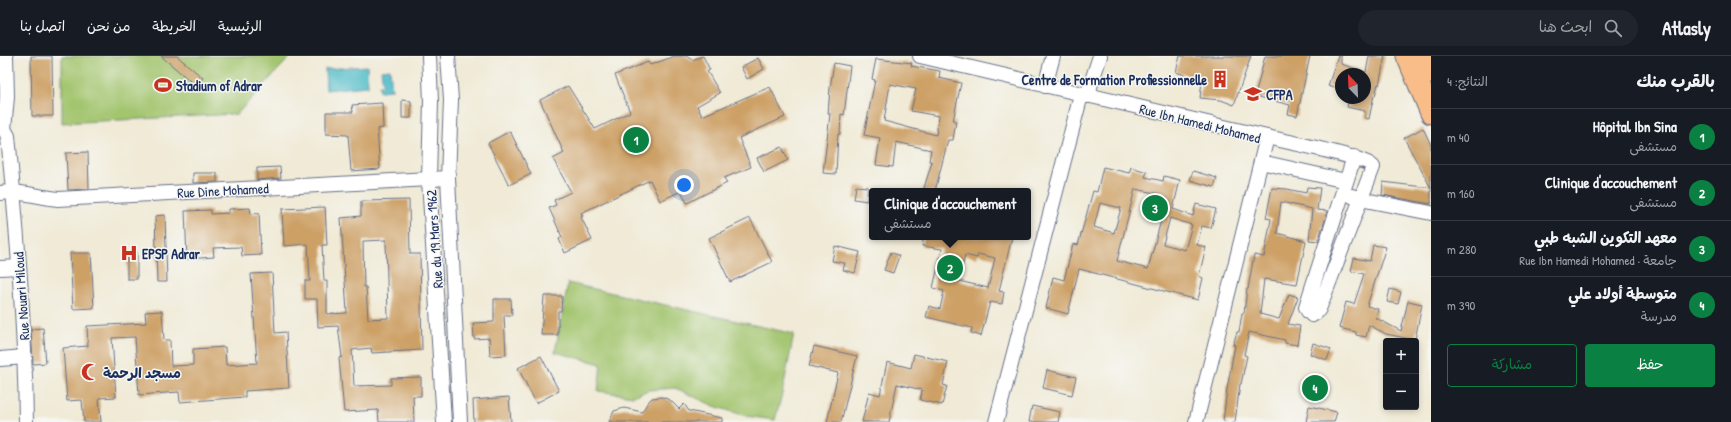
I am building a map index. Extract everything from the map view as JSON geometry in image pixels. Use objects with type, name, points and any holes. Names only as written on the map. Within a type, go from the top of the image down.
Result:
[{"type":"main road","points":[[1407,56],[1431,113]]},
{"type":"main road","points":[[1424,56],[1431,73]]},
{"type":"street","name":"Rue Nouari Miloud","points":[[6,56],[6,97],[2,127],[8,136],[7,192],[19,267],[25,357],[26,422]]},
{"type":"street","name":"Rue du 19 Mars 1962","points":[[429,56],[431,101],[430,180],[444,422]]},
{"type":"street","name":"Rue du 19 Mars 1962","points":[[448,56],[450,100],[448,178],[460,422]]},
{"type":"street","name":"Rue Ibn Hamedi Mohamed","points":[[920,56],[963,61],[1045,86],[1267,137],[1196,422]]},
{"type":"street","points":[[1045,86],[1053,56]]},
{"type":"street","points":[[996,422],[1084,95],[1100,56]]},
{"type":"street","points":[[1267,137],[1354,157],[1371,164],[1373,167],[1319,309],[1312,315],[1306,307],[1354,157]]},
{"type":"street","points":[[1261,162],[1344,186],[1360,199],[1431,213]]},
{"type":"street","name":"Rue Dine Mohamed","points":[[7,192],[58,199],[448,178]]},
{"type":"street","points":[[0,268],[19,267]]},
{"type":"street","points":[[0,359],[25,357]]},
{"type":"green space","name":"Stadium of Adrar","points":[[62,56],[291,56],[237,114],[62,123]]},
{"type":"green space","points":[[568,283],[794,334],[782,394],[775,420],[746,416],[714,406],[675,388],[649,390],[633,396],[598,391],[601,364],[555,352]]},
{"type":"water","points":[[367,66],[368,86],[326,90],[325,69]]},
{"type":"water","points":[[390,69],[392,90],[380,91],[379,85],[383,85],[381,70]]},
{"type":"building","points":[[31,56],[52,56],[53,116],[32,116]]},
{"type":"building","points":[[161,56],[177,56],[203,78],[196,86]]},
{"type":"building","points":[[675,56],[686,56],[692,60],[703,56],[710,70],[707,71],[720,93],[697,106],[702,116],[770,87],[785,117],[739,138],[751,167],[724,178],[727,183],[687,203],[681,191],[660,201],[650,180],[581,213],[583,216],[581,217],[592,240],[565,253],[559,239],[562,237],[549,208],[556,205],[554,200],[571,192],[553,159],[564,153],[540,100],[568,86],[595,129],[630,112],[615,75],[648,62],[650,65]]},
{"type":"building","points":[[1180,56],[1251,56],[1234,105],[1221,100],[1200,98],[1202,81],[1176,72]]},
{"type":"building","points":[[1265,56],[1310,56],[1297,116],[1288,114],[1290,105],[1255,96]]},
{"type":"building","points":[[1338,56],[1341,56],[1341,64],[1354,68],[1335,68],[1335,88],[1328,86]]},
{"type":"building","points":[[1369,56],[1385,56],[1379,85],[1378,84],[1375,96],[1374,95],[1369,119],[1365,118],[1365,111],[1347,107],[1348,104],[1371,104],[1371,68],[1367,68]]},
{"type":"building","points":[[758,58],[764,69],[747,79],[741,67]]},
{"type":"building","points":[[876,59],[912,63],[911,66],[940,71],[939,78],[961,83],[953,121],[956,121],[953,140],[948,140],[936,188],[924,188],[932,162],[929,161],[931,150],[896,142],[893,167],[876,165],[880,138],[864,135],[875,80],[872,79]],"holes":[[[890,84],[916,89],[911,111],[939,116],[936,135],[884,121]]]},
{"type":"building","points":[[834,63],[850,66],[844,115],[841,114],[840,134],[838,134],[836,174],[823,173],[830,114],[828,114],[830,88]]},
{"type":"building","points":[[402,100],[411,101],[411,118],[402,118]]},
{"type":"building","points":[[382,103],[383,128],[377,129],[380,169],[351,171],[348,135],[326,134],[326,112],[353,112],[352,105]]},
{"type":"building","points":[[1423,128],[1431,145],[1431,188],[1404,138]]},
{"type":"building","points":[[510,131],[531,174],[509,185],[488,143]]},
{"type":"building","points":[[782,147],[788,160],[764,172],[757,158]]},
{"type":"building","points":[[88,152],[89,189],[68,190],[66,153]]},
{"type":"building","points":[[280,167],[281,178],[257,180],[257,168]]},
{"type":"building","points":[[1103,167],[1129,173],[1131,167],[1147,172],[1145,177],[1163,181],[1164,176],[1180,180],[1173,209],[1193,216],[1196,204],[1216,209],[1211,228],[1202,226],[1197,245],[1206,247],[1199,276],[1203,278],[1198,300],[1079,269],[1068,314],[1046,308],[1053,277],[1064,280],[1073,244],[1078,245],[1093,191],[1097,192]],"holes":[[[1135,189],[1160,194],[1159,196],[1167,198],[1148,269],[1117,261]],[[1100,203],[1121,208],[1114,233],[1094,227]],[[1170,218],[1192,225],[1185,250],[1163,244]]]},
{"type":"building","points":[[1193,171],[1217,178],[1214,187],[1190,180]]},
{"type":"building","points":[[193,173],[217,173],[217,182],[193,183]]},
{"type":"building","points":[[1383,182],[1431,188],[1431,204],[1382,195]]},
{"type":"building","points":[[856,186],[868,187],[867,201],[854,199]]},
{"type":"building","points":[[1307,187],[1320,188],[1317,210],[1328,211],[1318,241],[1309,240],[1312,209],[1281,202],[1277,233],[1306,241],[1297,284],[1264,279],[1260,314],[1279,319],[1289,294],[1298,297],[1288,324],[1300,326],[1297,345],[1285,343],[1285,340],[1249,332],[1244,355],[1247,356],[1240,384],[1235,422],[1223,421],[1235,345],[1233,345],[1237,332],[1239,332],[1242,313],[1244,313],[1254,255],[1264,257],[1271,219],[1266,218],[1272,188],[1306,193]]},
{"type":"building","points":[[409,200],[410,254],[420,254],[422,350],[372,353],[371,348],[352,350],[354,386],[391,385],[391,378],[421,377],[421,396],[413,396],[414,422],[379,422],[378,410],[344,412],[339,358],[342,357],[338,326],[318,327],[317,299],[305,299],[305,281],[310,281],[308,244],[284,246],[282,209],[325,207],[327,245],[322,245],[324,281],[327,281],[327,314],[347,313],[341,218],[361,216],[361,201]],"holes":[[[386,240],[388,318],[368,319],[366,287],[364,287],[363,241]]]},
{"type":"building","points":[[250,208],[251,214],[259,213],[261,255],[242,256],[241,247],[213,248],[214,257],[187,259],[185,211],[211,210],[211,214],[229,213],[229,209]]},
{"type":"building","points":[[165,215],[167,282],[157,282],[155,216]]},
{"type":"building","points":[[750,218],[772,262],[730,282],[709,238]]},
{"type":"building","points":[[923,240],[1011,240],[999,291],[1004,292],[1002,304],[990,302],[981,336],[971,333],[972,328],[926,317],[929,306],[940,309],[944,291],[933,288],[942,249],[922,246]],"holes":[[[978,254],[995,258],[988,288],[959,281],[965,255],[977,258]]]},
{"type":"building","points":[[1373,245],[1386,247],[1367,306],[1378,309],[1376,318],[1401,331],[1408,301],[1422,304],[1415,338],[1405,338],[1386,334],[1369,325],[1366,337],[1356,335],[1356,332],[1339,328],[1346,302],[1354,304],[1364,274],[1351,271],[1354,258],[1370,261]]},
{"type":"building","points":[[835,246],[860,252],[855,273],[843,270],[845,263],[832,261]]},
{"type":"building","points":[[127,252],[137,252],[137,279],[127,279]]},
{"type":"building","points":[[891,252],[899,256],[893,273],[884,270]]},
{"type":"building","points":[[70,253],[91,253],[94,308],[73,309]]},
{"type":"building","points":[[272,273],[275,333],[286,332],[289,388],[245,391],[245,397],[180,402],[179,392],[139,395],[135,337],[112,338],[116,397],[99,398],[101,422],[84,422],[82,400],[67,401],[63,348],[88,346],[87,326],[146,323],[145,312],[162,311],[164,340],[170,340],[171,366],[193,365],[193,349],[225,347],[226,365],[257,363],[251,274]]},
{"type":"building","points":[[1390,289],[1401,292],[1398,304],[1387,302]]},
{"type":"building","points":[[544,296],[562,296],[561,311],[558,311],[558,335],[541,335]]},
{"type":"building","points":[[494,299],[511,299],[512,315],[504,315],[506,355],[490,356],[489,338],[474,339],[473,323],[494,322]]},
{"type":"building","points":[[43,328],[46,363],[33,364],[31,329]]},
{"type":"building","points":[[1313,343],[1331,349],[1327,360],[1310,354]]},
{"type":"building","points":[[814,346],[857,356],[841,422],[827,422],[838,373],[809,366]]},
{"type":"building","points":[[914,354],[948,362],[943,385],[947,386],[942,405],[920,400],[922,390],[897,384],[889,422],[862,422],[869,392],[880,395],[887,362],[911,368]]},
{"type":"building","points":[[541,356],[559,391],[536,403],[518,368]]},
{"type":"building","points":[[1047,370],[1076,377],[1072,395],[1043,388]]},
{"type":"building","points":[[509,397],[511,422],[474,422],[473,400]]},
{"type":"building","points":[[662,397],[670,400],[679,409],[684,404],[689,411],[722,418],[722,422],[609,422],[614,411],[624,408],[642,412],[652,398]]},
{"type":"building","points":[[1032,406],[1060,412],[1058,422],[1029,422]]},
{"type":"building","points":[[1309,406],[1337,412],[1334,422],[1306,422]]},
{"type":"place","name":"Centre de Formation Profiessionnelle","points":[[1220,79]]},
{"type":"place","name":"Stadium of Adrar","points":[[163,85]]},
{"type":"place","name":"CFPA","points":[[1253,94]]},
{"type":"place","name":"Hôpital Ibn Sina","points":[[636,140]]},
{"type":"place","name":"معهد التكوين الشبه طبي","points":[[1155,208]]},
{"type":"place","name":"EPSP Adrar","points":[[129,253]]},
{"type":"place","name":"Clinique d'accouchement","points":[[950,268]]},
{"type":"place","name":"مسجد الرحمة","points":[[90,372]]},
{"type":"place","name":"متوسطة أولاد علي","points":[[1315,388]]}]
